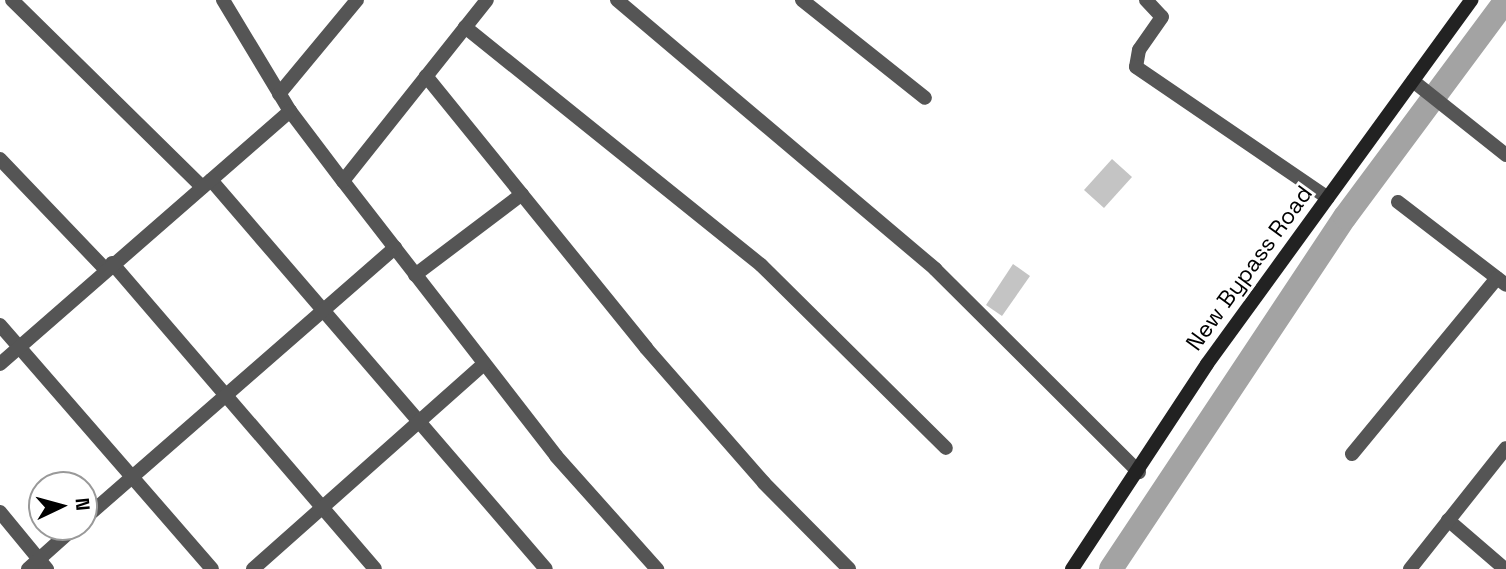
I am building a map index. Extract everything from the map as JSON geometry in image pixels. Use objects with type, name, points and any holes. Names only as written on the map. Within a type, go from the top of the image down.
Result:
[{"type":"main road","name":"New Bypass Road","points":[[1072,569],[1139,472],[1207,364],[1471,0]]},
{"type":"street","points":[[12,0],[206,184],[322,312],[545,569]]},
{"type":"street","points":[[223,0],[290,111],[343,181],[555,456],[657,569]]},
{"type":"street","points":[[279,94],[357,0]]},
{"type":"street","points":[[343,181],[487,0]]},
{"type":"street","points":[[617,0],[935,268],[1139,472]]},
{"type":"street","points":[[802,0],[925,98]]},
{"type":"street","points":[[1146,0],[1162,17],[1139,50],[1136,67],[1328,198]]},
{"type":"street","points":[[465,27],[761,265],[946,448]]},
{"type":"street","points":[[426,76],[646,348],[764,483],[849,569]]},
{"type":"street","points":[[1413,81],[1506,155]]},
{"type":"street","points":[[0,363],[290,111]]},
{"type":"street","points":[[0,159],[109,266],[224,393],[375,569]]},
{"type":"street","points":[[415,275],[522,194]]},
{"type":"street","points":[[1352,454],[1501,281],[1398,202]]},
{"type":"street","points":[[98,506],[224,393],[395,248]]},
{"type":"street","points":[[0,324],[212,569]]},
{"type":"street","points":[[253,569],[484,364]]},
{"type":"street","points":[[1410,569],[1506,447]]},
{"type":"street","points":[[0,512],[38,566],[62,541]]},
{"type":"street","points":[[1448,520],[1505,569]]},
{"type":"building","points":[[1112,159],[1132,177],[1104,208],[1084,190]]},
{"type":"building","points":[[1013,264],[1030,276],[1002,316],[986,305]]},
{"type":"waterway","points":[[1111,569],[1345,217],[1506,0]]}]
